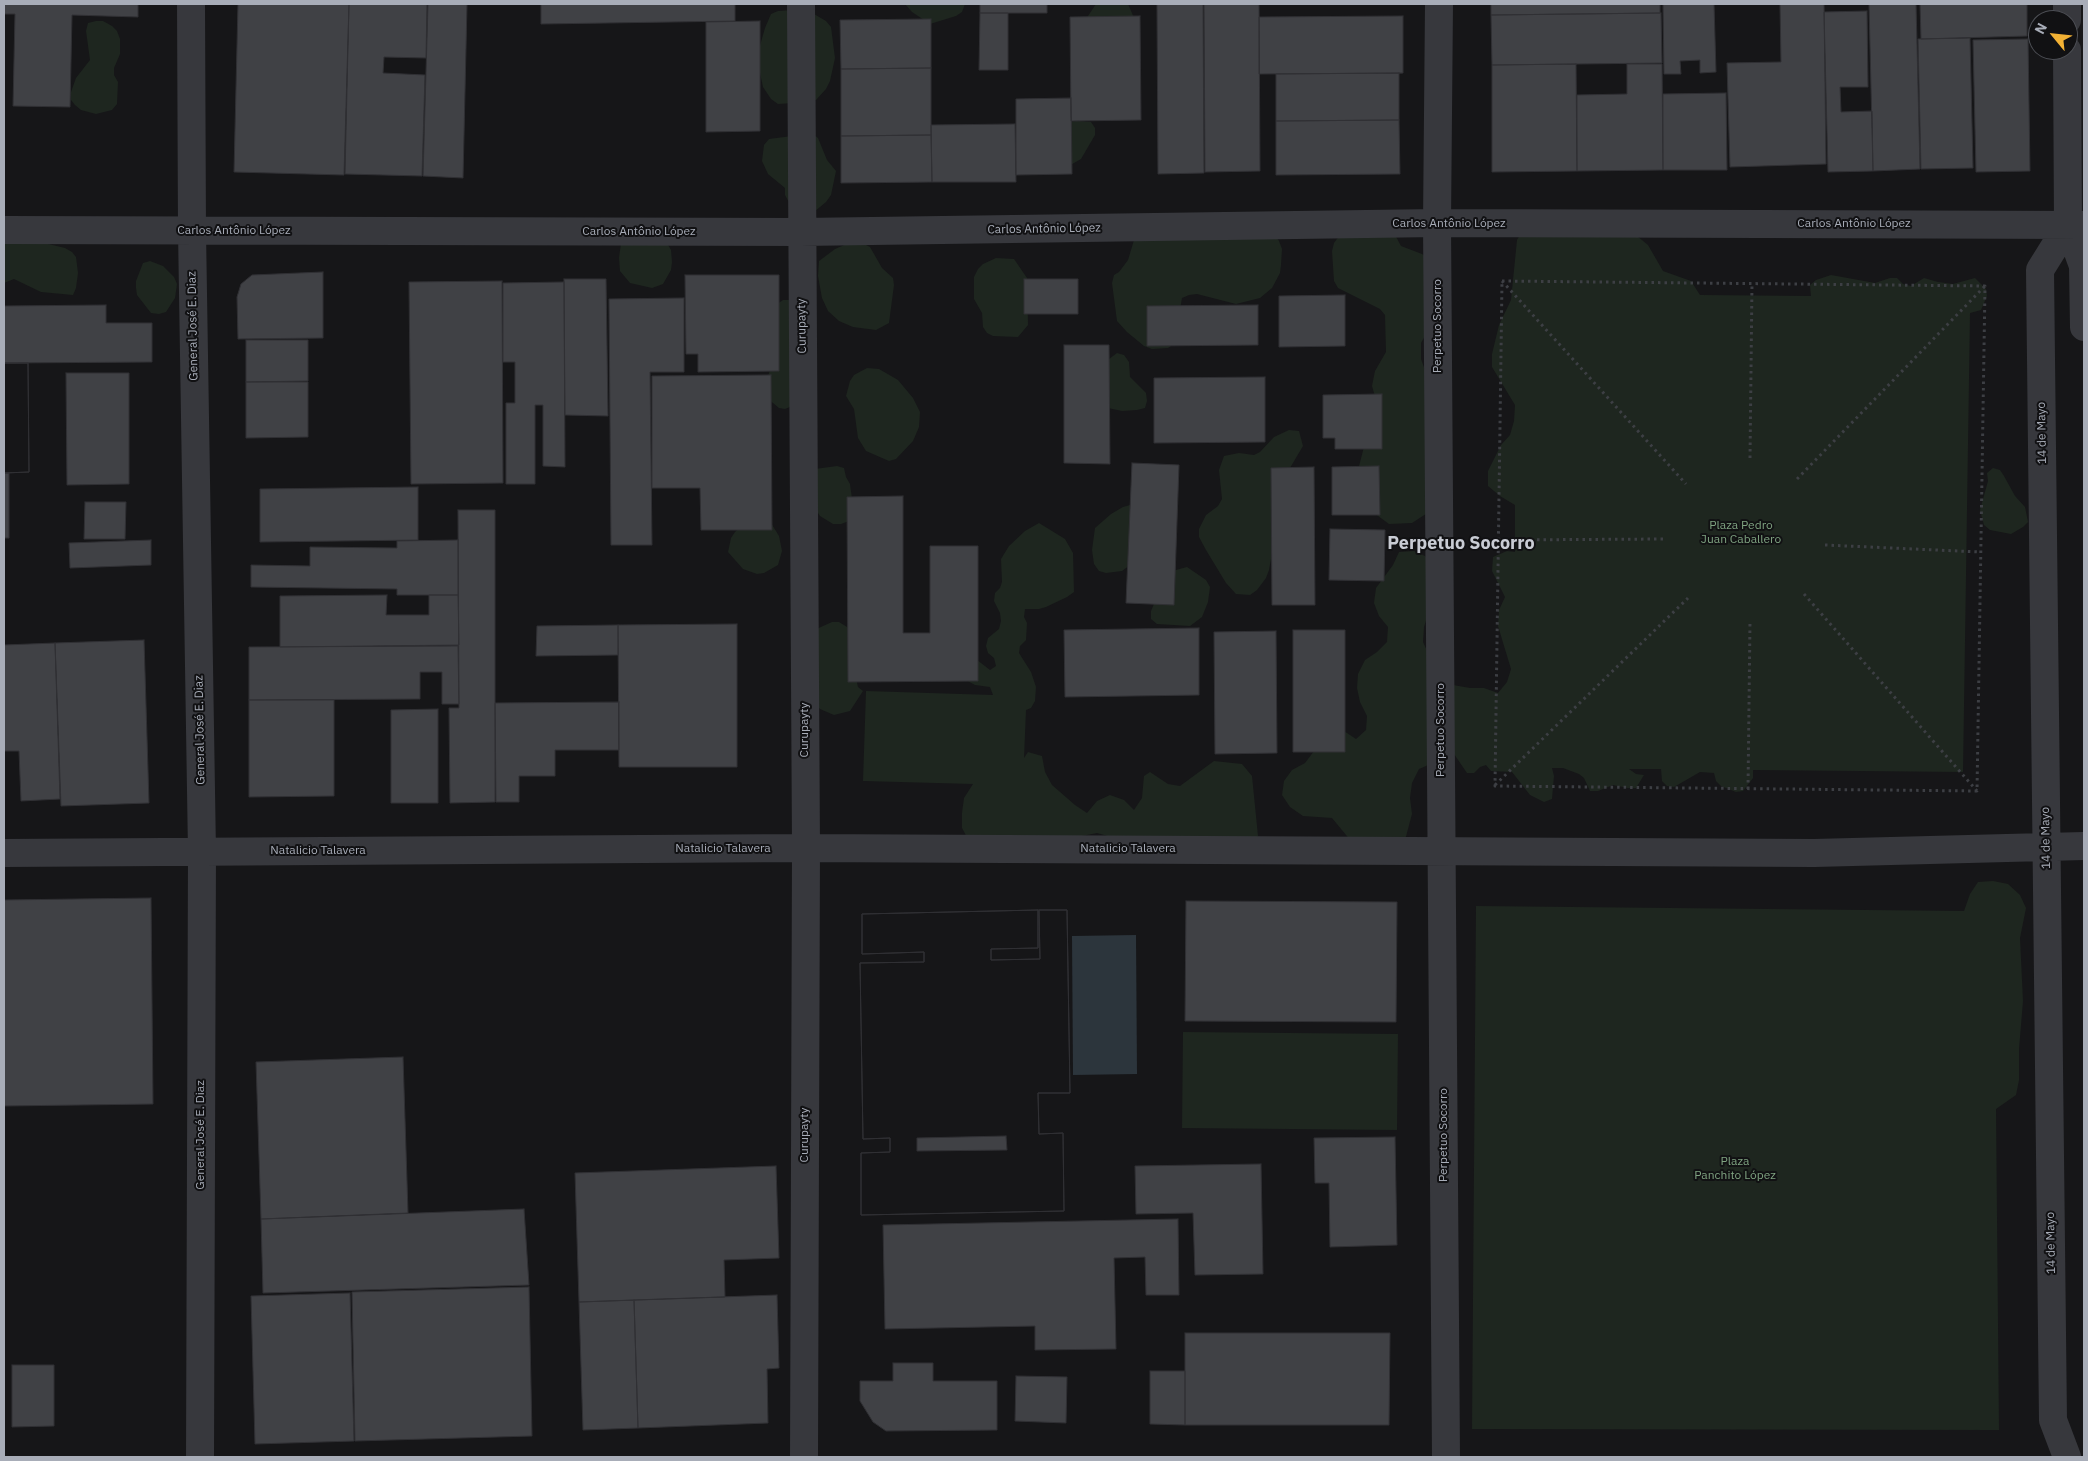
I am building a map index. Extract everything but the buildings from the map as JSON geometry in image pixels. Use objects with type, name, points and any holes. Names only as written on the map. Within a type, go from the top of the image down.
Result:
[{"type":"street","name":"General José E. Diaz","points":[[191,4],[192,231],[202,852],[200,1457]]},
{"type":"street","name":"Curupayty","points":[[801,4],[806,848],[804,1457]]},
{"type":"street","name":"Perpetuo Socorro","points":[[1438,4],[1437,223],[1446,1457]]},
{"type":"street","points":[[2068,60],[2076,225],[2083,266],[2084,327]]},
{"type":"street","name":"Carlos Antônio López","points":[[4,230],[801,232],[1437,223],[2076,225]]},
{"type":"street","name":"14 de Mayo","points":[[2067,1457],[2053,1420],[2040,270],[2076,225]]},
{"type":"street","name":"Natalicio Talavera","points":[[4,853],[806,848],[1814,853],[2084,846]]},
{"type":"path","points":[[1502,281],[1985,286]]},
{"type":"path","points":[[1502,281],[1686,484]]},
{"type":"path","points":[[1495,786],[1502,281]]},
{"type":"path","points":[[1750,458],[1752,283]]},
{"type":"path","points":[[1797,479],[1985,286]]},
{"type":"path","points":[[1977,791],[1985,286]]},
{"type":"path","points":[[1498,540],[1663,538]]},
{"type":"path","points":[[1825,545],[1980,552]]},
{"type":"path","points":[[1804,594],[1977,791]]},
{"type":"path","points":[[1495,786],[1688,598]]},
{"type":"path","points":[[1748,788],[1750,620]]},
{"type":"path","points":[[1495,786],[1977,791]]},
{"type":"green space","points":[[905,4],[965,4],[962,12],[956,16],[930,24],[912,12]]},
{"type":"green space","points":[[1096,4],[1128,4],[1135,20],[1086,19]]},
{"type":"green space","points":[[793,10],[814,14],[826,21],[831,27],[835,58],[830,81],[826,89],[816,100],[778,104],[771,99],[763,87],[758,64],[759,49],[771,14],[778,11]]},
{"type":"green space","points":[[103,21],[117,31],[120,39],[120,54],[114,68],[114,75],[118,82],[117,104],[112,110],[96,114],[81,110],[75,105],[71,100],[71,92],[76,78],[90,60],[86,31],[88,23]]},
{"type":"green space","points":[[1091,122],[1095,128],[1095,135],[1081,159],[1067,167],[1061,123]]},
{"type":"green space","points":[[807,129],[818,138],[827,160],[836,171],[831,195],[814,212],[792,208],[785,195],[785,188],[768,174],[762,161],[764,145],[769,139],[792,136]]},
{"type":"green space","name":"Plaza Pedro Juan Caballero","points":[[1626,227],[1648,245],[1663,271],[1691,281],[1700,295],[1811,296],[1810,285],[1816,280],[1831,275],[1875,283],[1890,278],[1897,278],[1903,284],[1911,286],[1924,278],[1953,284],[1975,278],[1986,289],[1987,296],[1981,310],[1970,313],[1963,772],[1753,770],[1753,778],[1743,791],[1736,792],[1721,786],[1716,781],[1714,773],[1700,772],[1674,787],[1667,786],[1662,781],[1661,769],[1629,769],[1636,774],[1644,775],[1636,788],[1613,785],[1598,791],[1590,791],[1584,778],[1579,774],[1563,768],[1552,768],[1554,776],[1552,799],[1544,802],[1530,795],[1512,772],[1491,771],[1486,765],[1480,767],[1474,773],[1467,773],[1454,754],[1419,769],[1412,783],[1410,798],[1412,814],[1404,844],[1351,841],[1332,818],[1303,816],[1290,807],[1282,795],[1284,781],[1292,770],[1305,763],[1314,751],[1344,731],[1356,739],[1366,730],[1367,716],[1360,702],[1357,688],[1358,674],[1365,660],[1387,642],[1388,627],[1379,616],[1374,603],[1376,588],[1393,565],[1399,552],[1414,551],[1425,556],[1436,567],[1438,583],[1424,627],[1423,642],[1442,683],[1470,688],[1484,688],[1498,693],[1507,682],[1511,669],[1498,626],[1499,610],[1505,597],[1492,571],[1493,557],[1507,551],[1515,552],[1515,505],[1488,486],[1488,471],[1501,445],[1510,435],[1514,421],[1515,405],[1492,367],[1492,354],[1499,325],[1511,300],[1517,240],[1524,228]]},
{"type":"green space","points":[[1271,229],[1282,249],[1280,273],[1272,288],[1260,298],[1236,304],[1197,294],[1182,298],[1174,344],[1168,348],[1152,349],[1144,346],[1117,321],[1112,283],[1114,275],[1119,272],[1128,260],[1137,230]]},
{"type":"green space","points":[[1342,232],[1394,233],[1401,246],[1428,258],[1436,316],[1421,343],[1421,359],[1426,373],[1432,510],[1412,523],[1389,524],[1370,510],[1357,474],[1376,400],[1372,386],[1375,371],[1386,352],[1385,315],[1380,309],[1338,288],[1334,281],[1332,251],[1334,243]]},
{"type":"green space","points":[[4,239],[36,241],[65,248],[72,252],[76,257],[78,273],[73,295],[41,292],[14,279],[4,283]]},
{"type":"green space","points":[[621,243],[667,243],[671,250],[672,262],[671,270],[663,284],[652,288],[630,283],[620,271]]},
{"type":"green space","points":[[849,243],[864,244],[870,247],[882,268],[893,278],[894,285],[889,323],[876,330],[853,327],[839,321],[828,311],[822,298],[818,276],[819,261],[835,249]]},
{"type":"green space","points":[[996,258],[1014,259],[1027,278],[1028,325],[1018,337],[993,336],[987,333],[983,327],[982,313],[974,299],[974,277],[978,269],[983,264]]},
{"type":"green space","points":[[150,261],[163,266],[174,277],[177,284],[175,298],[166,312],[159,314],[151,313],[137,295],[136,281],[143,263]]},
{"type":"green space","points":[[783,300],[799,300],[792,406],[785,409],[779,408],[767,398],[768,376],[773,361],[777,304]]},
{"type":"green space","points":[[1117,353],[1124,355],[1129,362],[1130,377],[1146,393],[1147,401],[1145,408],[1122,411],[1108,408],[1109,359]]},
{"type":"green space","points":[[867,368],[879,369],[898,380],[913,398],[920,412],[919,427],[913,441],[896,459],[889,461],[866,451],[858,438],[854,409],[846,396],[850,381],[854,375]]},
{"type":"green space","points":[[1289,430],[1299,431],[1303,446],[1287,473],[1269,570],[1266,578],[1257,590],[1250,595],[1236,594],[1226,583],[1206,550],[1199,537],[1199,529],[1206,515],[1218,506],[1222,499],[1219,470],[1224,456],[1239,453],[1254,455],[1260,452],[1274,437]]},
{"type":"green space","points":[[837,466],[844,468],[850,484],[852,499],[849,521],[833,524],[820,516],[812,504],[815,469]]},
{"type":"green space","points":[[1993,468],[2000,470],[2015,496],[2025,507],[2028,522],[2011,534],[1990,530],[1984,525],[1980,510],[1988,481],[1987,473]]},
{"type":"green space","points":[[1130,505],[1134,562],[1122,571],[1106,573],[1099,571],[1094,564],[1092,550],[1095,528],[1111,514]]},
{"type":"green space","points":[[753,515],[771,523],[779,536],[782,551],[778,565],[764,573],[757,574],[743,569],[728,552],[731,538],[735,532]]},
{"type":"green space","points":[[1039,523],[1065,539],[1073,553],[1074,592],[1046,607],[1025,609],[1024,617],[1027,623],[1026,640],[1020,646],[1019,653],[1031,672],[1036,687],[1035,701],[1031,708],[1026,710],[1024,758],[1028,752],[1042,756],[1045,772],[1052,785],[1087,813],[1097,801],[1110,795],[1124,800],[1134,810],[1142,798],[1144,776],[1150,772],[1168,784],[1180,786],[1214,761],[1242,764],[1252,776],[1258,836],[1249,850],[1222,862],[1206,864],[1097,833],[1082,836],[969,841],[962,828],[962,813],[964,798],[973,784],[863,781],[866,691],[993,695],[990,687],[975,685],[962,678],[972,656],[990,670],[996,666],[994,658],[988,653],[986,646],[988,638],[999,629],[1001,621],[1000,613],[994,601],[995,593],[1000,588],[1002,582],[1001,559],[1009,546],[1025,531]]},
{"type":"green space","points":[[1187,567],[1206,580],[1210,587],[1208,602],[1202,617],[1190,626],[1157,624],[1151,619],[1151,611],[1162,585],[1170,573]]},
{"type":"green space","points":[[832,622],[839,622],[852,630],[855,674],[858,687],[863,691],[850,711],[834,715],[820,709],[810,697],[812,631]]},
{"type":"green space","name":"Plaza Panchito López","points":[[1993,881],[2008,884],[2020,895],[2026,908],[2020,938],[2023,1001],[2019,1049],[2019,1080],[2016,1095],[1996,1109],[1999,1430],[1472,1429],[1476,906],[1964,911],[1970,894],[1978,882]]},
{"type":"green space","points":[[1183,1032],[1398,1034],[1397,1130],[1182,1128]]},
{"type":"shaded area","points":[[1136,935],[1137,1074],[1073,1075],[1072,936]]},
{"type":"district","name":"Perpetuo Socorro","points":[[1461,544]]}]
